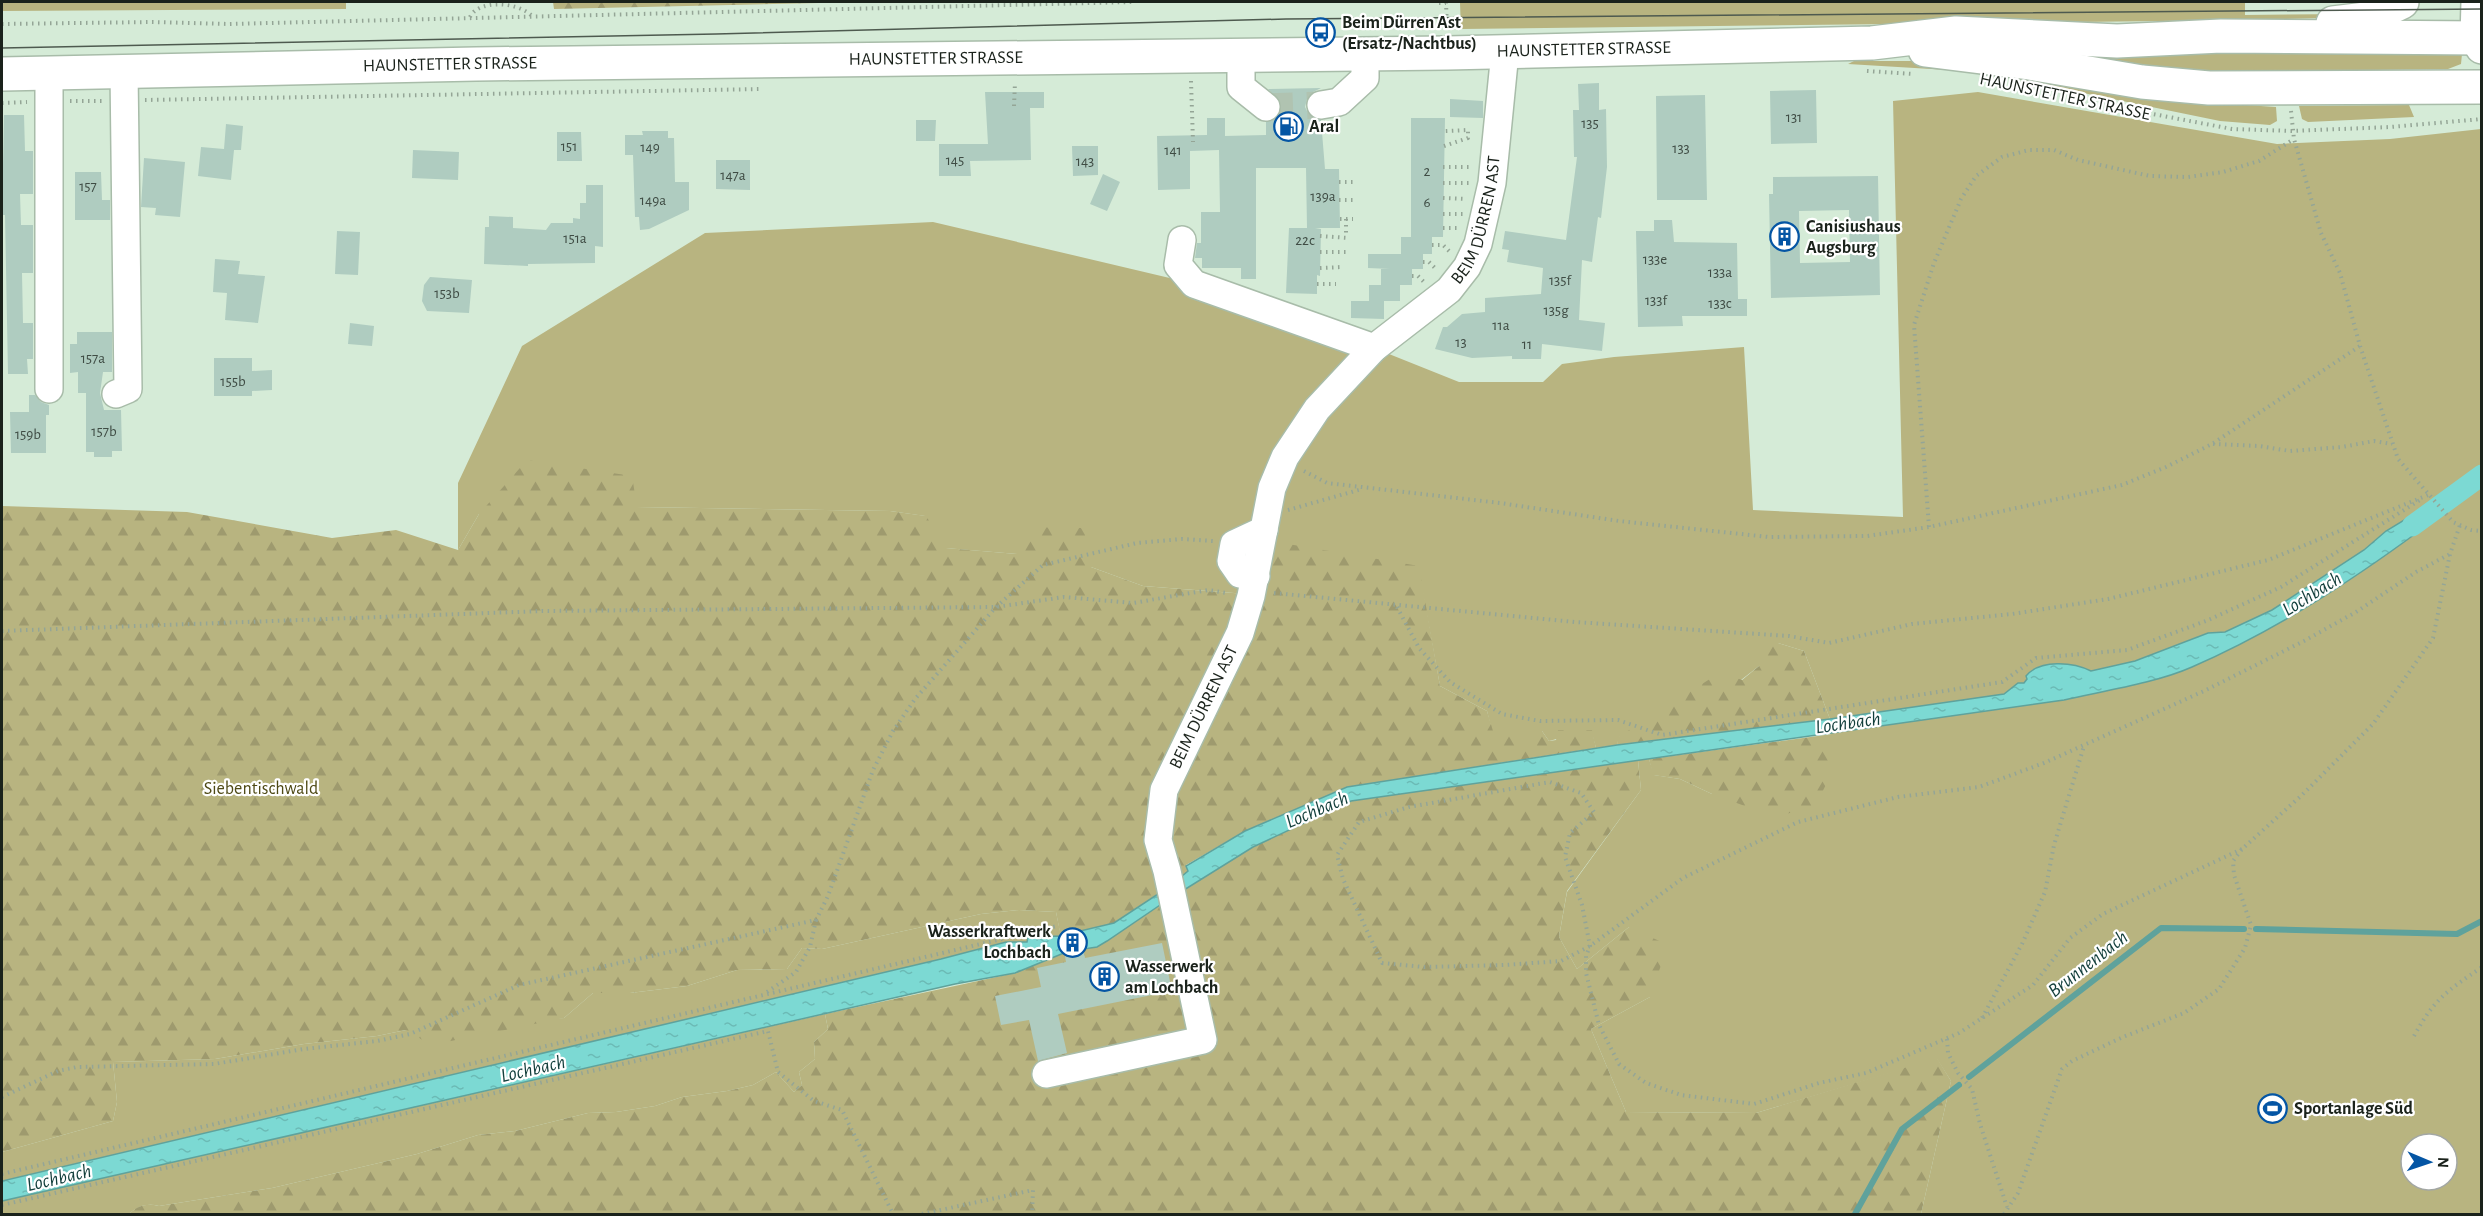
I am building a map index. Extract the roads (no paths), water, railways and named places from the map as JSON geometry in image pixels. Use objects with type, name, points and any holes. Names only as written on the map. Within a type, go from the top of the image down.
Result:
[{"type":"main road","points":[[2221,36],[2366,19],[2402,2]]},
{"type":"main road","points":[[2478,2],[2480,41]]},
{"type":"main road","name":"HAUNSTETTER STRASSE","points":[[2,74],[49,87],[124,86],[476,64],[1365,55],[1872,43],[1956,33],[2117,41],[2221,36],[2480,41]]},
{"type":"main road","name":"HAUNSTETTER STRASSE","points":[[1872,43],[2029,63],[2142,82],[2209,88],[2481,87]]},
{"type":"street","name":"BEIM DÜRREN AST","points":[[1046,1074],[1203,1040],[1174,901],[1158,840],[1164,790],[1240,633],[1254,586],[1272,488],[1285,457],[1317,408],[1374,348],[1449,290],[1467,267],[1478,244],[1492,183],[1505,52]]},
{"type":"street","points":[[1321,105],[1339,102],[1365,78],[1365,55]]},
{"type":"street","points":[[1241,56],[1241,87],[1266,106]]},
{"type":"street","points":[[116,394],[128,389],[124,86]]},
{"type":"street","points":[[49,87],[49,389]]},
{"type":"street","points":[[1182,240],[1178,265],[1194,284],[1374,348]]},
{"type":"street","points":[[1254,586],[1240,574],[1231,561],[1234,544],[1266,523]]},
{"type":"water","points":[[2429,505],[2438,517],[2350,580],[2289,618],[2225,652],[2162,678],[2064,700],[1351,801],[1253,847],[1184,890],[1181,877],[1188,871],[1186,866],[1245,831],[1347,787],[1617,745],[1830,719],[2004,694],[2018,683],[2024,683],[2026,676],[2040,667],[2066,664],[2091,671],[2135,661],[2208,633],[2225,632],[2272,610],[2364,550],[2386,531]]},
{"type":"water","points":[[1161,892],[1163,903],[1097,947],[1084,949],[1080,931],[1114,923]]},
{"type":"water","points":[[1061,936],[1064,953],[1015,973],[955,984],[2,1201],[2,1181],[1006,942],[1027,942],[1028,937]]},
{"type":"waterway","name":"Lochbach","points":[[2412,526],[2482,475]]},
{"type":"waterway","name":"Brunnenbach","points":[[2256,929],[2457,934],[2482,921]]},
{"type":"waterway","name":"Brunnenbach","points":[[1969,1077],[2161,928],[2244,929]]},
{"type":"waterway","name":"Brunnenbach","points":[[1855,1214],[1902,1129],[1959,1085]]},
{"type":"tunnel","points":[[1266,107],[1321,105]]},
{"type":"tram line","points":[[2,48],[716,34],[1286,19],[2482,9]]},
{"type":"place","name":"Beim Dürren Ast (Ersatz-/Nachtbus)","points":[[1321,33]]},
{"type":"place","name":"Aral","points":[[1288,127]]},
{"type":"place","name":"Canisiushaus Augsburg","points":[[1785,237]]},
{"type":"place","name":"Wasserkraftwerk Lochbach","points":[[1072,942]]},
{"type":"place","name":"Wasserwerk am Lochbach","points":[[1104,977]]},
{"type":"place","name":"Sportanlage Süd","points":[[2273,1109]]},
{"type":"park label","name":"Siebentischwald","points":[[261,789]]}]
